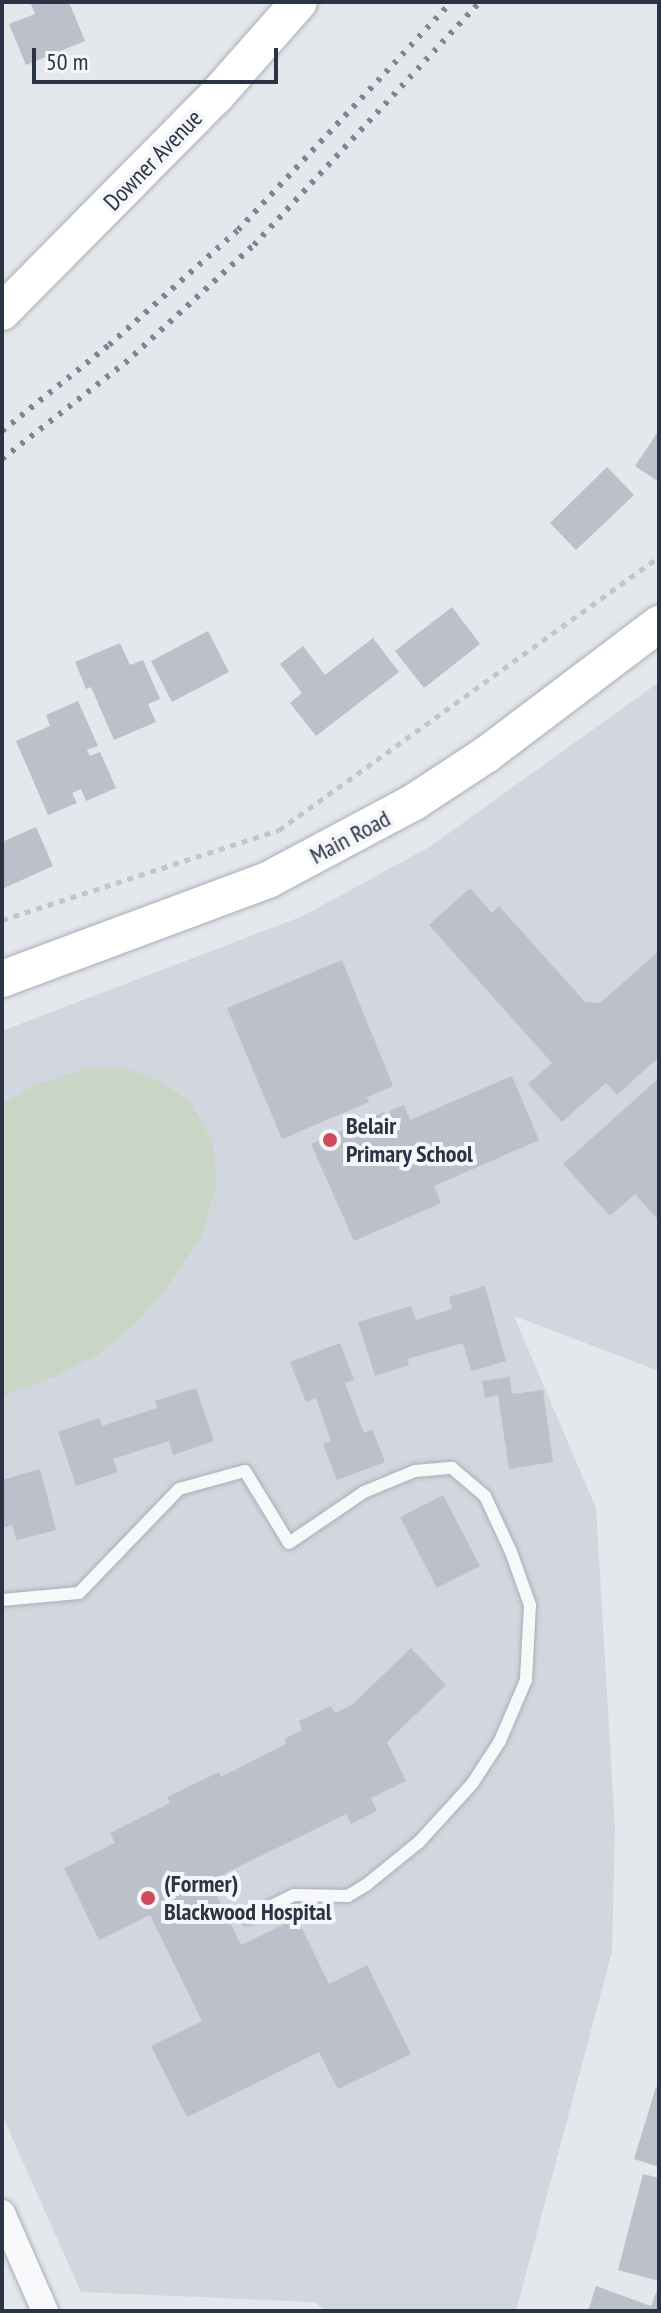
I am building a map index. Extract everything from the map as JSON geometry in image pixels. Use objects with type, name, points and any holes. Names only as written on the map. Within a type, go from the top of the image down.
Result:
[{"type":"main road","name":"Downer Avenue","points":[[2,312],[216,96],[299,2]]},
{"type":"main road","name":"Main Road","points":[[2,979],[268,880],[400,810],[487,754],[659,624]]},
{"type":"street","points":[[2,2213],[45,2311]]},
{"type":"lane","points":[[2,1600],[79,1593],[179,1489],[245,1471],[289,1543],[364,1492],[415,1471],[452,1468],[485,1496],[511,1552],[530,1605],[526,1680],[500,1741],[472,1784],[419,1842],[366,1885],[348,1896],[294,1895],[247,1918]]},
{"type":"path","points":[[2,920],[279,830],[659,557]]},
{"type":"shaded area","points":[[659,682],[659,1371],[514,1316],[596,1508],[615,1828],[612,1952],[516,2311],[325,2311],[315,2302],[81,2292],[2,2115],[2,1031],[303,916],[431,846]]},
{"type":"green space","points":[[88,1068],[127,1068],[155,1079],[191,1102],[212,1141],[217,1185],[200,1239],[165,1290],[132,1327],[96,1356],[55,1377],[2,1396],[2,1104],[35,1085]]},
{"type":"building","points":[[30,2],[69,2],[85,41],[26,65],[9,24],[35,14]]},
{"type":"building","points":[[659,430],[659,482],[635,466]]},
{"type":"building","points":[[607,467],[634,495],[576,550],[550,523]]},
{"type":"building","points":[[452,607],[480,644],[424,688],[395,651]]},
{"type":"building","points":[[208,631],[229,672],[172,702],[151,661]]},
{"type":"building","points":[[373,638],[399,672],[316,736],[290,703],[302,693],[280,664],[303,646],[325,675]]},
{"type":"building","points":[[120,643],[130,665],[143,660],[160,699],[148,704],[156,722],[114,740],[91,687],[86,689],[75,662]]},
{"type":"building","points":[[78,701],[98,746],[87,750],[90,756],[100,752],[116,788],[86,801],[81,789],[72,793],[77,803],[48,815],[16,741],[50,726],[46,715]]},
{"type":"building","points":[[36,827],[53,866],[2,889],[2,842]]},
{"type":"building","points":[[470,888],[492,913],[499,906],[585,1002],[600,1003],[659,951],[659,1057],[617,1095],[606,1083],[562,1122],[528,1084],[552,1063],[429,925]]},
{"type":"building","points":[[342,960],[393,1086],[367,1097],[369,1102],[282,1139],[227,1008]]},
{"type":"building","points":[[512,1076],[539,1140],[434,1186],[441,1203],[354,1241],[311,1144],[384,1112],[393,1131],[396,1129],[389,1111],[404,1105],[410,1120]]},
{"type":"building","points":[[659,1078],[659,1221],[635,1194],[610,1216],[563,1164]]},
{"type":"building","points":[[485,1286],[506,1361],[471,1371],[463,1343],[407,1359],[409,1365],[375,1376],[358,1322],[411,1306],[416,1320],[452,1309],[449,1297]]},
{"type":"building","points":[[340,1343],[354,1380],[345,1383],[364,1433],[372,1429],[385,1462],[337,1480],[323,1444],[331,1441],[316,1398],[306,1402],[290,1362]]},
{"type":"building","points":[[510,1377],[512,1394],[543,1390],[553,1462],[509,1469],[498,1395],[485,1398],[482,1381]]},
{"type":"building","points":[[196,1388],[214,1441],[173,1455],[169,1441],[113,1459],[118,1472],[76,1486],[58,1432],[99,1418],[102,1426],[157,1408],[155,1401]]},
{"type":"building","points":[[40,1469],[56,1530],[17,1540],[12,1525],[2,1528],[2,1480]]},
{"type":"building","points":[[443,1495],[480,1566],[437,1588],[400,1517]]},
{"type":"building","name":"(Former) Blackwood Hospital","points":[[411,1648],[446,1685],[387,1742],[406,1781],[371,1798],[377,1811],[351,1824],[346,1814],[210,1881],[241,1945],[297,1918],[329,1984],[367,1965],[411,2054],[338,2089],[319,2052],[187,2117],[151,2046],[202,2021],[150,1915],[99,1940],[64,1868],[115,1843],[110,1833],[170,1803],[167,1797],[219,1772],[221,1777],[286,1744],[284,1739],[302,1730],[299,1721],[331,1706],[335,1713],[352,1705]]},
{"type":"building","points":[[656,2087],[659,2088],[659,2167],[634,2159]]},
{"type":"building","points":[[643,2174],[659,2178],[659,2281],[618,2270]]},
{"type":"building","points":[[659,2284],[659,2311],[588,2311],[596,2286],[651,2306]]},
{"type":"railway","points":[[2,431],[109,345],[238,230],[451,2]]},
{"type":"railway","points":[[2,459],[125,363],[254,245],[480,2]]},
{"type":"place","name":"Belair Primary School","points":[[330,1140]]},
{"type":"place","name":"(Former) Blackwood Hospital","points":[[148,1898]]}]
